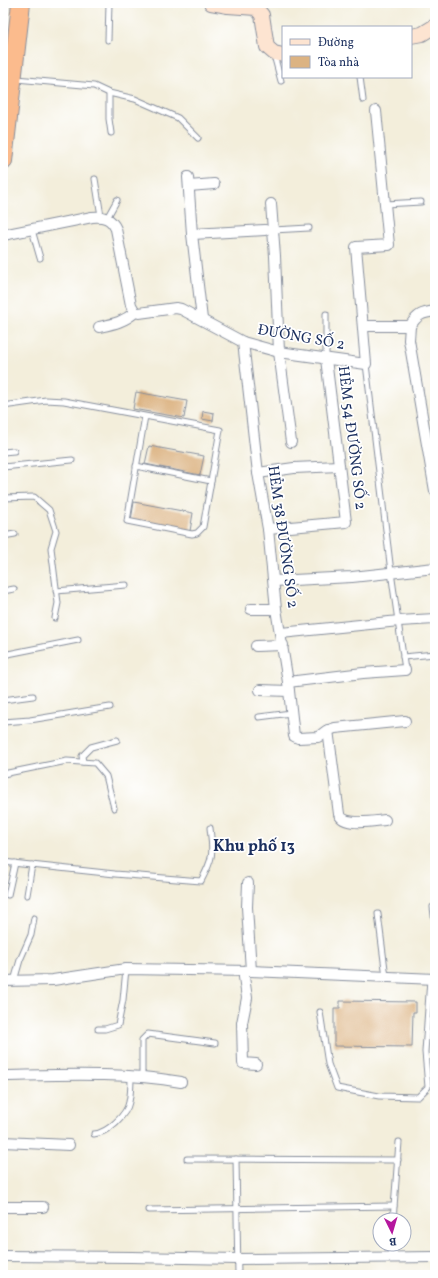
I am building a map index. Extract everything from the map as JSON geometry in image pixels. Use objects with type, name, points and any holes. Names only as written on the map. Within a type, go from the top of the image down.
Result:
[{"type":"highway","points":[[3,162],[13,3]]},
{"type":"highway","points":[[8,83],[21,3]]},
{"type":"street","points":[[221,4],[256,8],[262,15],[267,47],[278,54]]},
{"type":"street","points":[[412,36],[422,34],[435,26]]},
{"type":"street","points":[[366,364],[356,248],[389,245],[376,111]]},
{"type":"street","points":[[202,319],[192,234],[188,182],[214,184]]},
{"type":"street","points":[[271,204],[269,230],[280,352],[291,442]]},
{"type":"street","points":[[3,236],[104,217],[113,222],[116,229],[131,305],[135,312],[130,317],[120,322],[99,327]]},
{"type":"street","points":[[192,234],[269,230]]},
{"type":"street","name":"ĐƯỜNG SỐ 2","points":[[135,312],[139,313],[176,308],[202,319],[243,342],[280,352],[366,364]]},
{"type":"street","points":[[435,311],[422,313],[417,317],[410,326],[409,340],[435,491]]},
{"type":"street","points":[[363,326],[410,326]]},
{"type":"street","name":"HẺM 38 ĐƯỜNG SỐ 2","points":[[243,342],[258,472],[268,529],[276,609],[289,686],[294,736],[298,738],[318,737],[328,730]]},
{"type":"street","name":"HẺM 54 ĐƯỜNG SỐ 2","points":[[268,529],[346,522],[326,359]]},
{"type":"street","points":[[258,472],[294,468],[339,466]]},
{"type":"street","points":[[274,581],[352,577],[435,568]]},
{"type":"street","points":[[251,609],[276,609]]},
{"type":"street","points":[[281,633],[399,621],[435,619]]},
{"type":"street","points":[[256,646],[283,645]]},
{"type":"street","points":[[260,690],[363,673],[405,670]]},
{"type":"street","points":[[385,820],[356,822],[341,819],[328,730],[335,728],[405,722]]},
{"type":"street","points":[[248,883],[248,971],[244,978],[247,998],[242,1023],[244,1063],[256,1064]]},
{"type":"street","points":[[3,981],[53,980],[126,969],[248,971],[433,978]]},
{"type":"street","points":[[3,1076],[131,1076],[181,1082]]},
{"type":"street","points":[[3,1142],[69,1145]]},
{"type":"street","points":[[3,1207],[43,1207]]},
{"type":"street","points":[[3,1256],[131,1256],[238,1259],[435,1257]]},
{"type":"lane","points":[[108,40],[109,3]]},
{"type":"lane","points":[[278,54],[281,81]]},
{"type":"lane","points":[[360,78],[362,100]]},
{"type":"lane","points":[[8,83],[94,86],[109,93],[135,99],[178,118],[198,138]]},
{"type":"lane","points":[[109,93],[111,133]]},
{"type":"lane","points":[[95,178],[104,217]]},
{"type":"lane","points":[[104,217],[117,200]]},
{"type":"lane","points":[[385,204],[421,202]]},
{"type":"lane","points":[[269,230],[309,228]]},
{"type":"lane","points":[[32,230],[40,258]]},
{"type":"lane","points":[[326,314],[326,359]]},
{"type":"lane","points":[[366,364],[391,572],[405,670]]},
{"type":"lane","points":[[3,406],[46,400],[64,401],[145,416],[220,430],[203,527],[200,532],[192,534],[126,521],[145,416]]},
{"type":"lane","points":[[3,452],[14,451]]},
{"type":"lane","points":[[3,467],[72,460]]},
{"type":"lane","points":[[136,466],[211,480]]},
{"type":"lane","points":[[3,498],[34,497],[49,510],[56,531],[52,548],[58,603],[55,618]]},
{"type":"lane","points":[[3,536],[15,534]]},
{"type":"lane","points":[[56,591],[126,585]]},
{"type":"lane","points":[[3,591],[14,589]]},
{"type":"lane","points":[[3,655],[78,640]]},
{"type":"lane","points":[[403,657],[435,654]]},
{"type":"lane","points":[[3,700],[33,696]]},
{"type":"lane","points":[[3,722],[30,720],[110,707]]},
{"type":"lane","points":[[258,717],[291,713]]},
{"type":"lane","points":[[83,762],[82,756],[91,747],[117,740]]},
{"type":"lane","points":[[3,774],[67,761],[95,763],[106,776],[114,808]]},
{"type":"lane","points":[[3,862],[115,874],[202,881],[210,864],[213,850],[210,828]]},
{"type":"lane","points":[[8,895],[16,863]]},
{"type":"lane","points":[[27,895],[32,865]]},
{"type":"lane","points":[[433,907],[435,924]]},
{"type":"lane","points":[[378,914],[386,977]]},
{"type":"lane","points":[[14,981],[20,960],[31,935],[34,918]]},
{"type":"lane","points":[[98,1029],[106,1029],[118,1025],[123,1000],[126,969]]},
{"type":"lane","points":[[320,1012],[328,1064],[337,1088],[379,1096],[418,1097],[428,1087],[425,1052],[433,978]]},
{"type":"lane","points":[[142,1077],[142,1040],[148,1034],[215,1042]]},
{"type":"lane","points":[[94,1134],[99,1134],[115,1125],[129,1103],[131,1076]]},
{"type":"lane","points":[[394,1212],[399,1142]]},
{"type":"lane","points":[[187,1159],[398,1160]]},
{"type":"lane","points":[[236,1159],[238,1275]]},
{"type":"lane","points":[[149,1210],[394,1206]]},
{"type":"lane","points":[[390,1252],[390,1258]]},
{"type":"building","points":[[136,392],[187,401],[184,418],[133,409]]},
{"type":"building","points":[[203,411],[214,413],[213,421],[202,419]]},
{"type":"building","points":[[149,446],[204,456],[200,475],[145,464]]},
{"type":"building","points":[[134,502],[193,513],[190,531],[131,520]]},
{"type":"building","points":[[340,1001],[416,1002],[416,1012],[413,1012],[412,1047],[334,1046],[334,1008],[340,1008]]},
{"type":"district","name":"Khu phố 13","points":[[254,847]]}]
